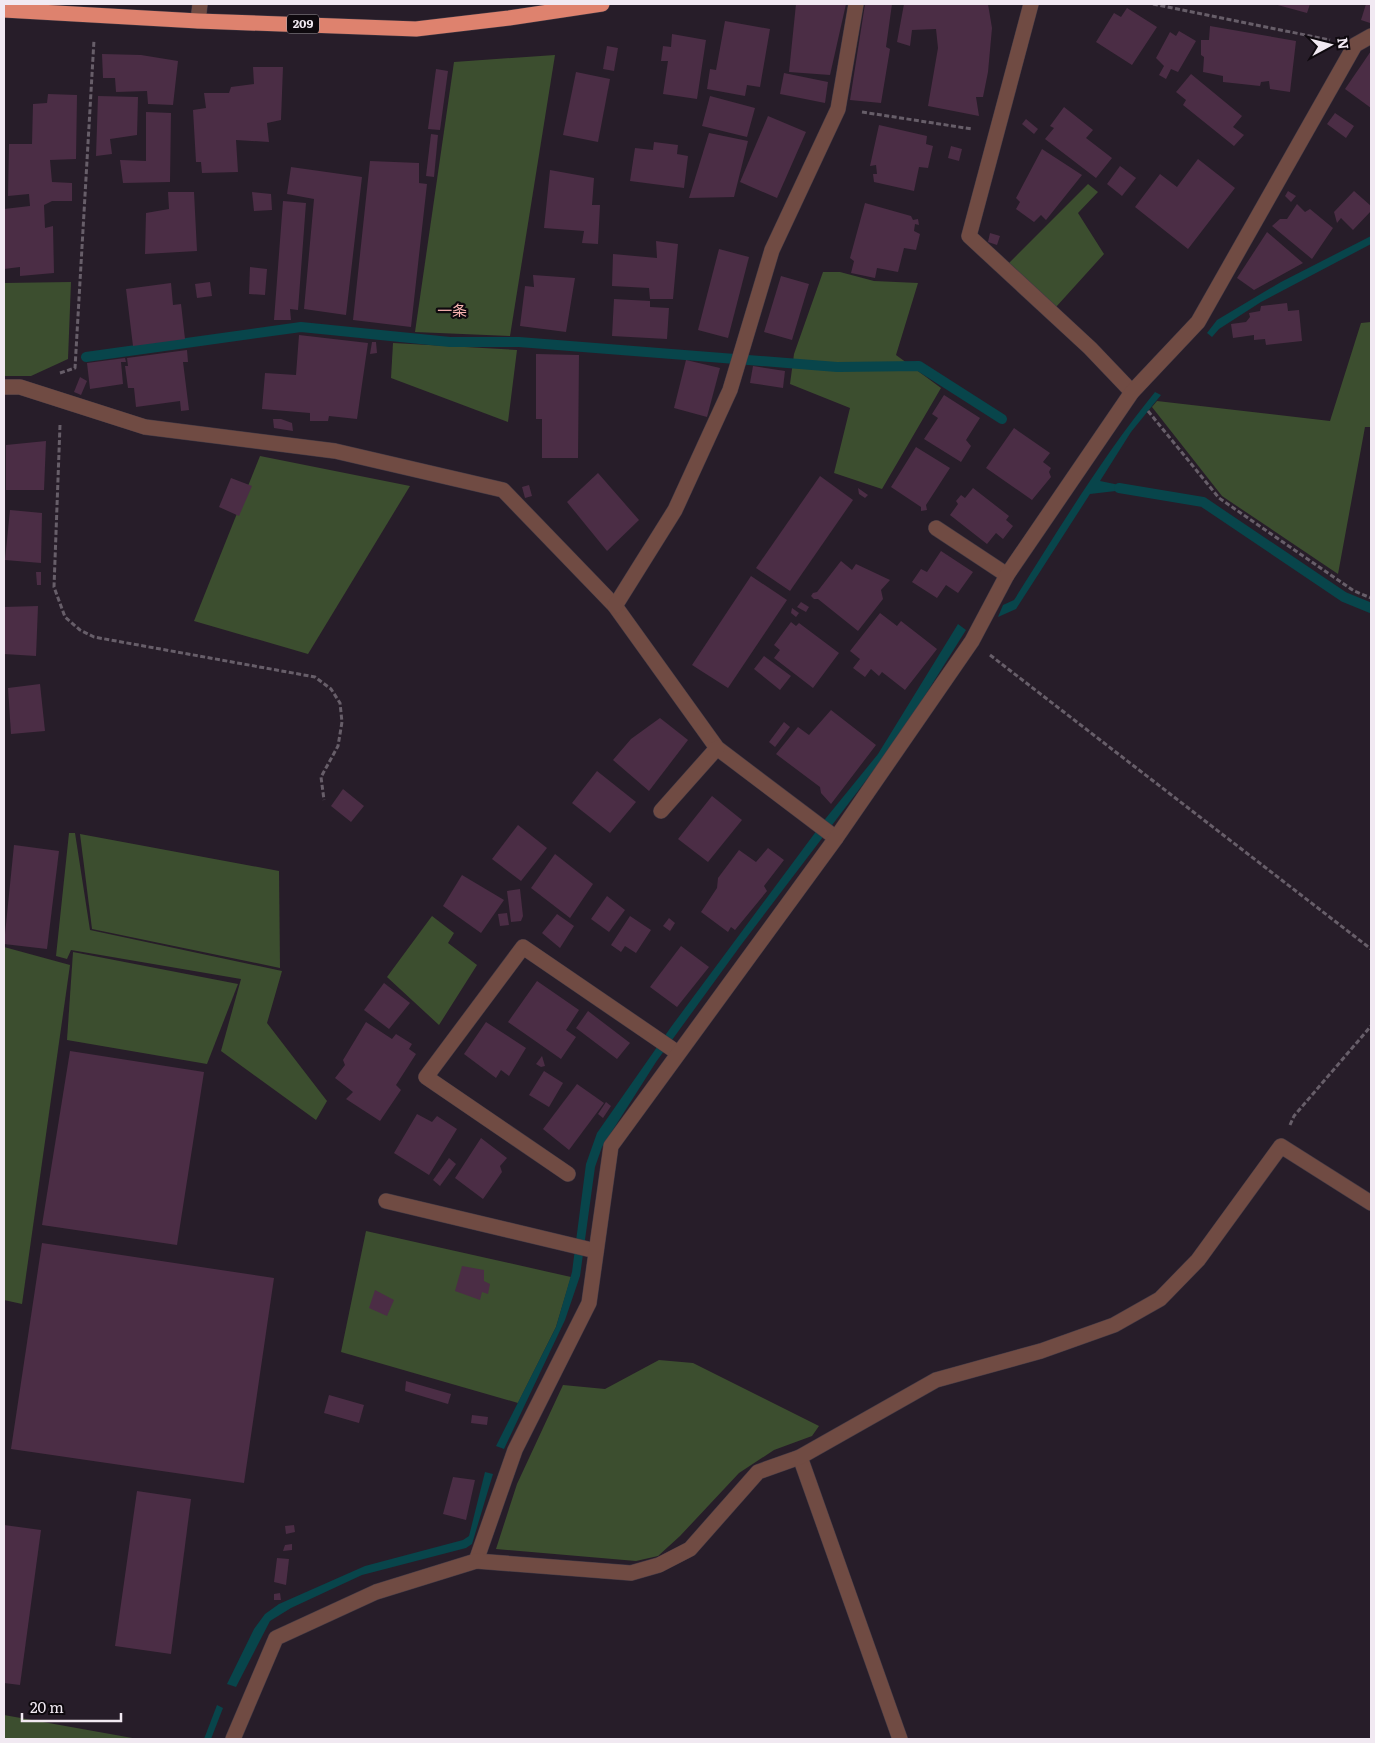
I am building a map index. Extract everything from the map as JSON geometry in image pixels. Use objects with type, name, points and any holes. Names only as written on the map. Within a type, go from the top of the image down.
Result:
[{"type":"highway","name":"209","points":[[4,10],[198,21],[416,28],[509,18],[602,4]]},
{"type":"street","points":[[198,21],[200,4]]},
{"type":"street","points":[[614,606],[675,510],[730,390],[772,250],[838,109],[856,4]]},
{"type":"street","points":[[1031,4],[969,236],[1090,348],[1132,392]]},
{"type":"street","points":[[476,1561],[515,1450],[588,1303],[610,1146],[836,838],[972,641],[1007,574],[1132,392],[1198,322],[1355,45],[1371,36]]},
{"type":"street","points":[[4,386],[20,387],[146,427],[335,451],[503,490],[614,606],[717,748],[836,838]]},
{"type":"street","points":[[936,528],[1007,574]]},
{"type":"street","points":[[661,811],[717,748]]},
{"type":"street","points":[[568,1174],[426,1077],[523,947],[678,1053]]},
{"type":"street","points":[[233,1739],[276,1638],[376,1592],[476,1561],[630,1574],[659,1565],[690,1549],[758,1472],[800,1457],[936,1380],[1050,1348],[1114,1325],[1160,1299],[1198,1260],[1281,1146],[1371,1203]]},
{"type":"street","points":[[386,1201],[596,1251]]},
{"type":"street","points":[[800,1457],[900,1739]]},
{"type":"path","points":[[1154,4],[1355,45]]},
{"type":"path","points":[[20,387],[75,368],[95,16]]},
{"type":"path","points":[[838,109],[997,133]]},
{"type":"path","points":[[1132,392],[1219,498],[1354,591],[1371,598]]},
{"type":"path","points":[[61,400],[54,587],[66,617],[80,630],[94,637],[315,677],[331,689],[340,703],[342,722],[338,746],[321,777],[324,800]]},
{"type":"path","points":[[972,641],[1371,949]]},
{"type":"path","points":[[1281,1146],[1294,1116],[1371,1026]]},
{"type":"green space","points":[[555,55],[510,336],[415,332],[454,62]]},
{"type":"green space","points":[[1088,184],[1098,192],[1078,213],[1104,254],[1056,307],[1009,263]]},
{"type":"green space","points":[[823,272],[840,272],[874,281],[918,283],[896,355],[941,388],[882,489],[834,473],[850,408],[790,384],[794,354]]},
{"type":"green space","points":[[71,282],[68,359],[31,376],[4,376],[4,283]]},
{"type":"green space","points":[[1371,322],[1371,427],[1365,427],[1338,574],[1222,496],[1152,407],[1157,401],[1330,421],[1361,323]]},
{"type":"green space","points":[[393,343],[517,350],[508,422],[391,378]]},
{"type":"green space","points":[[260,456],[410,486],[308,654],[194,621]]},
{"type":"green space","points":[[69,833],[75,833],[90,930],[282,971],[267,1023],[327,1101],[316,1120],[221,1051],[241,979],[71,950],[67,959],[56,956]]},
{"type":"green space","points":[[80,834],[279,871],[280,968],[92,929]]},
{"type":"green space","points":[[432,916],[454,933],[448,943],[477,965],[439,1025],[387,977]]},
{"type":"green space","points":[[4,947],[70,965],[22,1304],[4,1300]]},
{"type":"green space","points":[[73,952],[238,984],[207,1064],[67,1040]]},
{"type":"green space","points":[[366,1231],[571,1277],[556,1327],[518,1403],[341,1352]]},
{"type":"green space","points":[[659,1360],[693,1363],[819,1426],[812,1436],[774,1450],[739,1473],[680,1536],[658,1556],[636,1561],[496,1549],[517,1484],[563,1385],[605,1389]]},
{"type":"green space","points":[[4,1715],[138,1739],[4,1739]]},
{"type":"water","points":[[1371,236],[1371,244],[1261,302],[1219,329],[1212,337],[1207,333],[1217,320],[1281,282]]},
{"type":"water","points":[[1155,392],[1161,395],[1131,432],[1100,481],[1133,489],[1090,494],[1016,609],[998,617],[1003,605],[1014,600],[1099,468]]},
{"type":"water","points":[[958,624],[966,630],[899,737],[741,945],[656,1062],[602,1147],[595,1167],[580,1276],[565,1320],[504,1449],[496,1446],[556,1327],[572,1272],[586,1164],[597,1133],[671,1027],[826,818],[878,754]]},
{"type":"water","points":[[485,1472],[493,1474],[472,1544],[466,1548],[362,1575],[291,1608],[270,1621],[236,1687],[227,1684],[254,1629],[265,1614],[279,1604],[365,1566],[463,1540],[469,1536]]},
{"type":"water","points":[[217,1705],[223,1708],[211,1739],[204,1739]]},
{"type":"building","points":[[796,4],[846,4],[830,75],[789,72]]},
{"type":"building","points":[[865,4],[892,4],[886,47],[890,49],[881,103],[850,100]]},
{"type":"building","points":[[904,4],[988,4],[992,28],[988,72],[983,97],[976,97],[979,116],[928,106],[938,48],[936,29],[912,30],[910,46],[897,42]]},
{"type":"building","points":[[1274,4],[1310,4],[1307,13]]},
{"type":"building","points":[[1366,4],[1371,4],[1370,23],[1361,20]]},
{"type":"building","points":[[1127,8],[1157,27],[1132,65],[1096,42],[1114,13],[1121,17]]},
{"type":"building","points":[[725,21],[770,29],[760,87],[747,85],[745,96],[707,89],[710,69],[716,70]]},
{"type":"building","points":[[1210,26],[1296,41],[1290,92],[1270,89],[1269,81],[1261,82],[1260,86],[1223,82],[1223,76],[1203,72],[1204,57],[1201,55],[1201,40],[1209,40]]},
{"type":"building","points":[[1179,31],[1196,41],[1178,72],[1171,69],[1166,79],[1159,75],[1164,66],[1156,58],[1170,32],[1176,36]]},
{"type":"building","points":[[672,34],[706,40],[697,99],[663,94],[668,61],[661,61],[663,46],[671,47]]},
{"type":"building","points":[[607,46],[618,48],[614,71],[603,69]]},
{"type":"building","points":[[1371,51],[1371,108],[1345,89]]},
{"type":"building","points":[[102,54],[141,55],[178,61],[173,105],[148,104],[147,91],[116,92],[115,78],[103,78]]},
{"type":"building","points":[[253,67],[283,67],[281,120],[267,123],[269,142],[236,140],[238,172],[202,173],[201,162],[196,162],[193,110],[206,108],[204,93],[229,93],[231,87],[254,84]]},
{"type":"building","points":[[436,69],[448,71],[440,130],[428,129]]},
{"type":"building","points":[[576,72],[610,79],[598,142],[563,135]]},
{"type":"building","points":[[784,73],[828,82],[825,103],[780,94]]},
{"type":"building","points":[[1191,74],[1242,116],[1233,127],[1244,135],[1234,146],[1183,105],[1186,100],[1176,92]]},
{"type":"building","points":[[48,94],[77,95],[76,159],[50,160],[52,182],[72,183],[72,201],[52,201],[44,205],[45,228],[53,226],[54,273],[20,276],[20,267],[4,269],[4,209],[30,206],[29,194],[8,196],[9,144],[32,144],[33,104],[47,103]]},
{"type":"building","points":[[98,96],[138,97],[137,135],[110,139],[112,154],[96,156]]},
{"type":"building","points":[[710,96],[755,108],[747,137],[702,126]]},
{"type":"building","points":[[1064,107],[1093,130],[1086,138],[1112,158],[1096,178],[1045,139],[1054,128],[1050,126]]},
{"type":"building","points":[[146,112],[171,113],[170,182],[123,183],[120,160],[146,161]]},
{"type":"building","points":[[1335,113],[1354,126],[1346,138],[1327,124]]},
{"type":"building","points":[[768,116],[806,132],[777,198],[740,182]]},
{"type":"building","points":[[1026,119],[1038,129],[1034,134],[1022,124]]},
{"type":"building","points":[[879,125],[927,136],[926,144],[933,146],[928,168],[919,167],[914,191],[874,182],[873,174],[877,174],[876,165],[870,166]]},
{"type":"building","points":[[709,133],[748,141],[734,197],[689,198]]},
{"type":"building","points":[[431,134],[438,135],[434,177],[426,176]]},
{"type":"building","points":[[654,142],[678,145],[677,154],[688,156],[684,188],[630,181],[635,148],[653,150]]},
{"type":"building","points":[[951,146],[962,149],[959,161],[948,158]]},
{"type":"building","points":[[1042,149],[1082,175],[1046,220],[1041,215],[1034,222],[1016,209],[1020,202],[1016,198]]},
{"type":"building","points":[[1198,159],[1235,188],[1188,249],[1135,207],[1160,174],[1177,187]]},
{"type":"building","points":[[370,161],[419,163],[419,183],[427,184],[411,327],[353,320]]},
{"type":"building","points":[[1120,166],[1136,178],[1122,196],[1107,184]]},
{"type":"building","points":[[291,167],[362,177],[346,315],[304,309],[314,199],[287,194]]},
{"type":"building","points":[[550,170],[594,178],[592,205],[600,205],[598,244],[582,243],[584,231],[544,228]]},
{"type":"building","points":[[1288,191],[1296,196],[1291,202],[1285,196]]},
{"type":"building","points":[[1354,191],[1371,206],[1371,211],[1353,230],[1341,218],[1337,223],[1334,212]]},
{"type":"building","points":[[168,192],[194,192],[197,251],[145,254],[146,213],[169,209]]},
{"type":"building","points":[[252,192],[271,194],[272,210],[254,211]]},
{"type":"building","points":[[283,201],[306,203],[298,310],[290,309],[291,320],[274,320]]},
{"type":"building","points":[[865,203],[911,216],[913,220],[918,219],[919,225],[915,224],[914,231],[920,234],[916,250],[904,248],[898,272],[877,268],[875,278],[851,273],[854,261],[850,258]]},
{"type":"building","points":[[1297,204],[1305,212],[1310,209],[1333,228],[1312,259],[1272,226],[1280,219],[1287,219]]},
{"type":"building","points":[[1267,232],[1303,263],[1254,290],[1237,278]]},
{"type":"building","points":[[990,233],[1000,236],[997,245],[988,242]]},
{"type":"building","points":[[656,241],[678,244],[673,299],[650,299],[649,288],[612,286],[613,254],[657,258]]},
{"type":"building","points":[[719,249],[749,257],[728,338],[698,330]]},
{"type":"building","points":[[250,267],[267,269],[265,295],[249,294]]},
{"type":"building","points":[[533,275],[575,278],[566,332],[520,326],[525,286],[534,287]]},
{"type":"building","points":[[781,276],[809,284],[792,340],[764,332]]},
{"type":"building","points":[[210,282],[212,296],[197,298],[195,284]]},
{"type":"building","points":[[171,283],[173,305],[181,304],[185,339],[133,346],[126,289]]},
{"type":"building","points":[[614,299],[650,301],[650,307],[669,308],[667,339],[612,336]]},
{"type":"building","points":[[1287,303],[1288,311],[1299,310],[1302,341],[1266,345],[1265,339],[1254,340],[1254,335],[1233,338],[1231,324],[1246,322],[1250,317],[1249,313],[1260,311],[1261,306]]},
{"type":"building","points":[[299,335],[368,343],[357,419],[329,416],[328,421],[310,421],[310,413],[262,409],[265,373],[296,375]]},
{"type":"building","points":[[372,342],[376,342],[377,353],[370,354]]},
{"type":"building","points":[[187,350],[188,362],[183,362],[189,410],[181,411],[180,401],[136,407],[134,388],[128,388],[125,366],[128,366],[127,358]]},
{"type":"building","points":[[536,354],[579,355],[578,458],[542,458],[542,419],[536,419]]},
{"type":"building","points":[[125,358],[126,362],[121,362],[123,384],[90,389],[87,363]]},
{"type":"building","points":[[686,360],[720,368],[707,417],[674,408]]},
{"type":"building","points":[[753,366],[785,371],[783,388],[750,383]]},
{"type":"building","points":[[80,377],[87,381],[81,395],[74,392]]},
{"type":"building","points":[[944,395],[980,418],[966,440],[971,446],[961,462],[924,439],[938,418],[932,414]]},
{"type":"building","points":[[273,419],[281,419],[292,423],[293,431],[274,428]]},
{"type":"building","points":[[1014,428],[1050,453],[1043,462],[1051,468],[1049,472],[1051,477],[1032,500],[986,468]]},
{"type":"building","points":[[46,441],[44,490],[6,490],[6,445]]},
{"type":"building","points":[[916,447],[950,468],[926,505],[927,510],[921,511],[921,507],[891,487]]},
{"type":"building","points":[[598,473],[639,520],[607,551],[567,502]]},
{"type":"building","points":[[820,476],[853,500],[790,591],[756,568]]},
{"type":"building","points":[[231,478],[252,486],[239,516],[219,507]]},
{"type":"building","points":[[529,485],[532,496],[525,498],[522,487]]},
{"type":"building","points":[[858,488],[868,495],[865,498],[859,494]]},
{"type":"building","points":[[973,488],[1009,516],[1006,520],[1013,526],[1003,539],[996,533],[987,544],[950,515],[958,504],[956,501],[961,495],[965,498]]},
{"type":"building","points":[[10,510],[42,513],[41,563],[5,560]]},
{"type":"building","points":[[941,551],[973,572],[958,593],[946,585],[937,598],[912,582],[921,569],[927,572]]},
{"type":"building","points":[[841,561],[852,570],[856,564],[890,580],[881,590],[883,599],[858,631],[818,599],[814,599],[811,596],[817,592]]},
{"type":"building","points":[[36,572],[41,572],[41,585],[37,585]]},
{"type":"building","points":[[751,576],[787,600],[728,688],[692,665]]},
{"type":"building","points":[[801,602],[809,607],[806,612],[797,607]]},
{"type":"building","points":[[38,606],[36,656],[4,654],[4,607]]},
{"type":"building","points":[[792,608],[799,613],[796,617],[791,613]]},
{"type":"building","points":[[880,613],[897,626],[901,621],[937,649],[905,690],[882,672],[879,676],[871,669],[865,677],[853,668],[860,659],[850,651]]},
{"type":"building","points":[[791,622],[796,626],[799,623],[839,653],[813,688],[774,658],[780,650],[774,645]]},
{"type":"building","points":[[764,656],[791,676],[780,690],[754,669]]},
{"type":"building","points":[[40,684],[45,731],[11,734],[8,688]]},
{"type":"building","points":[[831,710],[876,745],[831,804],[821,793],[820,787],[776,754],[798,727],[809,735]]},
{"type":"building","points":[[660,718],[688,740],[649,791],[613,760],[631,739]]},
{"type":"building","points":[[784,722],[790,727],[775,747],[769,742]]},
{"type":"building","points":[[597,771],[636,802],[610,833],[572,803]]},
{"type":"building","points":[[343,789],[364,806],[351,822],[331,806]]},
{"type":"building","points":[[712,796],[742,820],[708,862],[678,839]]},
{"type":"building","points":[[518,825],[547,848],[521,881],[492,859]]},
{"type":"building","points":[[14,845],[59,851],[47,949],[4,944]]},
{"type":"building","points":[[768,848],[784,860],[764,886],[767,891],[735,930],[731,927],[728,932],[701,912],[717,888],[718,878],[739,850],[756,862]]},
{"type":"building","points":[[555,854],[593,884],[570,918],[531,888]]},
{"type":"building","points":[[462,875],[504,900],[481,933],[443,906]]},
{"type":"building","points":[[520,889],[523,916],[521,921],[511,922],[507,891]]},
{"type":"building","points":[[607,896],[625,910],[609,932],[591,919]]},
{"type":"building","points":[[507,913],[509,925],[500,926],[498,914]]},
{"type":"building","points":[[557,914],[574,926],[560,948],[542,933]]},
{"type":"building","points":[[630,916],[651,930],[636,953],[625,946],[621,952],[611,945]]},
{"type":"building","points":[[669,918],[675,923],[670,931],[663,926]]},
{"type":"building","points":[[681,946],[709,967],[677,1007],[650,987]]},
{"type":"building","points":[[537,981],[579,1010],[566,1030],[576,1037],[561,1059],[508,1022]]},
{"type":"building","points":[[384,983],[410,1003],[389,1029],[364,1010]]},
{"type":"building","points":[[588,1011],[630,1043],[617,1059],[576,1028]]},
{"type":"building","points":[[366,1022],[392,1039],[396,1034],[412,1044],[409,1049],[416,1054],[396,1085],[401,1090],[380,1121],[346,1099],[353,1092],[335,1078],[345,1065],[343,1060]]},
{"type":"building","points":[[486,1022],[526,1048],[509,1076],[501,1070],[496,1078],[464,1054]]},
{"type":"building","points":[[70,1051],[204,1072],[177,1245],[42,1225]]},
{"type":"building","points":[[542,1056],[545,1066],[541,1067],[536,1064]]},
{"type":"building","points":[[544,1071],[563,1083],[549,1107],[529,1095]]},
{"type":"building","points":[[577,1084],[604,1103],[569,1150],[543,1129]]},
{"type":"building","points":[[606,1102],[611,1106],[603,1118],[598,1114]]},
{"type":"building","points":[[417,1114],[432,1122],[437,1116],[457,1129],[429,1175],[394,1153]]},
{"type":"building","points":[[481,1138],[507,1158],[500,1166],[502,1172],[483,1199],[455,1178]]},
{"type":"building","points":[[449,1158],[456,1164],[440,1186],[433,1180]]},
{"type":"building","points":[[42,1243],[274,1278],[244,1483],[11,1449]]},
{"type":"building","points":[[462,1266],[484,1270],[484,1281],[490,1284],[488,1294],[482,1292],[480,1300],[455,1291]]},
{"type":"building","points":[[375,1290],[394,1300],[387,1316],[369,1308]]},
{"type":"building","points":[[406,1381],[451,1394],[448,1404],[405,1391]]},
{"type":"building","points":[[329,1395],[364,1405],[359,1423],[324,1413]]},
{"type":"building","points":[[472,1415],[488,1417],[487,1425],[471,1423]]},
{"type":"building","points":[[453,1477],[475,1480],[466,1520],[443,1514]]},
{"type":"building","points":[[137,1491],[191,1499],[171,1654],[115,1646]]},
{"type":"building","points":[[4,1525],[41,1530],[20,1685],[4,1683]]},
{"type":"building","points":[[294,1525],[295,1532],[286,1534],[285,1526]]},
{"type":"building","points":[[292,1544],[292,1550],[283,1551],[285,1545]]},
{"type":"building","points":[[277,1558],[289,1559],[286,1585],[274,1582]]},
{"type":"building","points":[[280,1593],[281,1600],[274,1600],[274,1594]]},
{"type":"waterway","points":[[86,357],[301,327],[450,342],[519,342],[837,367],[919,366],[1002,419]]},
{"type":"waterway","points":[[1119,488],[1203,502],[1344,597],[1371,608]]},
{"type":"district","name":"一条","points":[[452,311]]}]
